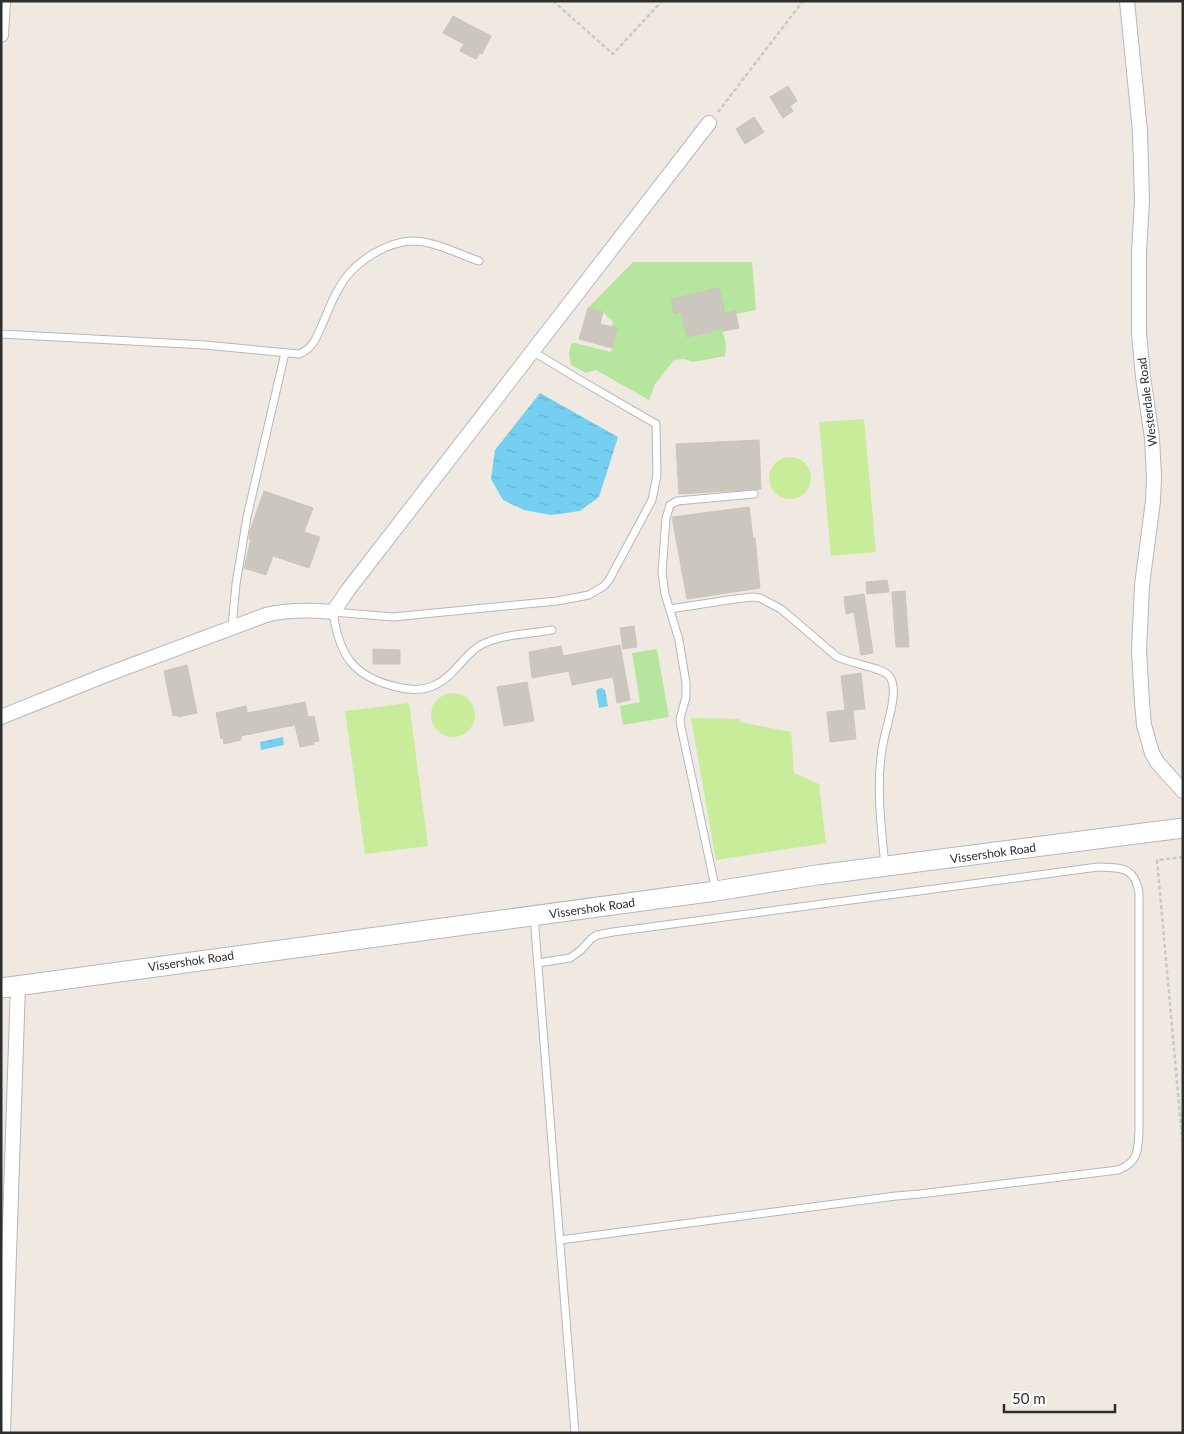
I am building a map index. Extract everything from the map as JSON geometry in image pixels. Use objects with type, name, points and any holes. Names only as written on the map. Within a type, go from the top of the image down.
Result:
[{"type":"main road","name":"Vissershok Road","points":[[10,987],[716,891],[817,875],[885,868],[1183,828]]},
{"type":"street","points":[[1,35],[3,1]]},
{"type":"street","name":"Westerdale Road","points":[[1127,1],[1140,131],[1142,201],[1139,252],[1139,333],[1152,438],[1154,478],[1153,501],[1142,584],[1139,651],[1142,702],[1144,725],[1152,753],[1157,762],[1183,792]]},
{"type":"street","points":[[1,717],[103,676],[232,627],[280,611],[312,610],[333,612],[348,590],[709,123]]},
{"type":"street","points":[[3,1433],[10,987]]},
{"type":"lane","points":[[1,334],[205,345],[298,354],[309,348],[316,340],[344,279],[379,250],[395,244],[412,241],[430,244],[478,261]]},
{"type":"lane","points":[[532,351],[656,424],[657,475],[652,500],[609,580],[604,586],[589,595],[557,601],[393,617],[333,612],[340,645],[352,663],[360,671],[377,682],[409,689],[437,685],[479,646],[494,640],[552,630]]},
{"type":"lane","points":[[232,627],[236,584],[247,517],[285,353]]},
{"type":"lane","points":[[716,891],[681,727],[680,718],[686,698],[686,683],[679,640],[665,594],[662,573],[666,518],[670,505],[677,501],[754,494]]},
{"type":"lane","points":[[670,610],[735,599],[760,598],[781,609],[844,661],[883,670],[889,675],[893,682],[894,694],[883,742],[880,776],[885,868]]},
{"type":"lane","points":[[538,962],[570,958],[581,950],[591,938],[613,932],[1098,866],[1127,870],[1136,880],[1138,892],[1138,1136],[1137,1154],[1132,1163],[1127,1167],[1112,1171],[896,1196],[560,1240]]},
{"type":"lane","points":[[534,916],[575,1433]]},
{"type":"path","points":[[553,1],[613,54],[662,1]]},
{"type":"path","points":[[709,123],[803,1]]},
{"type":"path","points":[[1183,857],[1157,860],[1183,1149]]},
{"type":"green space","points":[[633,262],[752,262],[756,310],[736,314],[735,310],[719,314],[716,300],[722,299],[719,288],[671,299],[722,329],[726,344],[725,356],[693,362],[684,359],[674,360],[655,384],[649,400],[596,370],[586,373],[571,365],[569,355],[571,344],[575,343],[611,352],[617,328],[611,327],[613,322],[603,312],[588,308]]},
{"type":"green space","points":[[864,419],[876,552],[831,556],[819,422]]},
{"type":"green space","points":[[794,457],[802,460],[808,466],[811,478],[808,490],[802,496],[786,499],[778,496],[772,490],[769,474],[772,466],[778,460]]},
{"type":"green space","points":[[657,649],[669,717],[623,725],[620,706],[640,702],[632,653]]},
{"type":"green space","points":[[449,693],[457,693],[469,699],[475,715],[469,731],[457,737],[449,737],[437,731],[431,719],[431,711],[437,699]]},
{"type":"green space","points":[[409,703],[428,846],[365,854],[345,711]]},
{"type":"green space","points":[[691,718],[739,719],[740,722],[791,732],[794,773],[819,784],[826,843],[716,860]]},
{"type":"water","points":[[540,393],[618,437],[599,497],[580,511],[551,515],[524,510],[503,500],[491,479],[495,450]]},
{"type":"water","points":[[602,688],[605,690],[608,706],[599,708],[596,691]]},
{"type":"water","points":[[283,737],[284,745],[261,750],[260,742]]},
{"type":"building","points":[[453,16],[491,36],[482,54],[480,53],[476,59],[460,51],[464,44],[443,33]]},
{"type":"building","points":[[788,86],[797,101],[790,106],[793,111],[783,118],[770,97]]},
{"type":"building","points":[[754,117],[764,132],[745,144],[736,129]]},
{"type":"building","points":[[719,288],[725,313],[735,310],[739,328],[723,331],[722,329],[687,337],[681,312],[674,314],[671,299]]},
{"type":"building","points":[[588,308],[603,312],[600,324],[617,328],[612,348],[579,339]]},
{"type":"building","points":[[759,440],[761,489],[679,494],[676,444]]},
{"type":"building","points":[[264,491],[313,508],[304,532],[320,537],[309,568],[273,556],[266,575],[244,568],[251,540],[249,539],[250,531]]},
{"type":"building","points":[[749,507],[753,538],[755,538],[760,588],[687,599],[672,517]]},
{"type":"building","points":[[887,580],[889,592],[867,594],[866,582]]},
{"type":"building","points":[[905,591],[909,647],[896,647],[892,592]]},
{"type":"building","points":[[864,594],[873,653],[861,655],[854,612],[846,614],[844,597]]},
{"type":"building","points":[[634,626],[637,647],[623,649],[620,628]]},
{"type":"building","points":[[620,645],[630,700],[617,703],[613,677],[572,685],[569,671],[532,678],[529,652],[561,646],[563,656]]},
{"type":"building","points":[[373,649],[400,650],[400,664],[373,664]]},
{"type":"building","points":[[187,665],[197,713],[178,717],[178,715],[173,716],[164,671]]},
{"type":"building","points":[[861,673],[865,709],[853,710],[856,739],[830,742],[827,712],[845,710],[841,676]]},
{"type":"building","points":[[527,682],[534,721],[504,726],[497,687]]},
{"type":"building","points":[[305,702],[308,717],[314,716],[319,741],[313,742],[314,744],[300,747],[295,725],[241,736],[241,740],[224,744],[223,738],[221,739],[216,713],[246,706],[247,713]]}]
